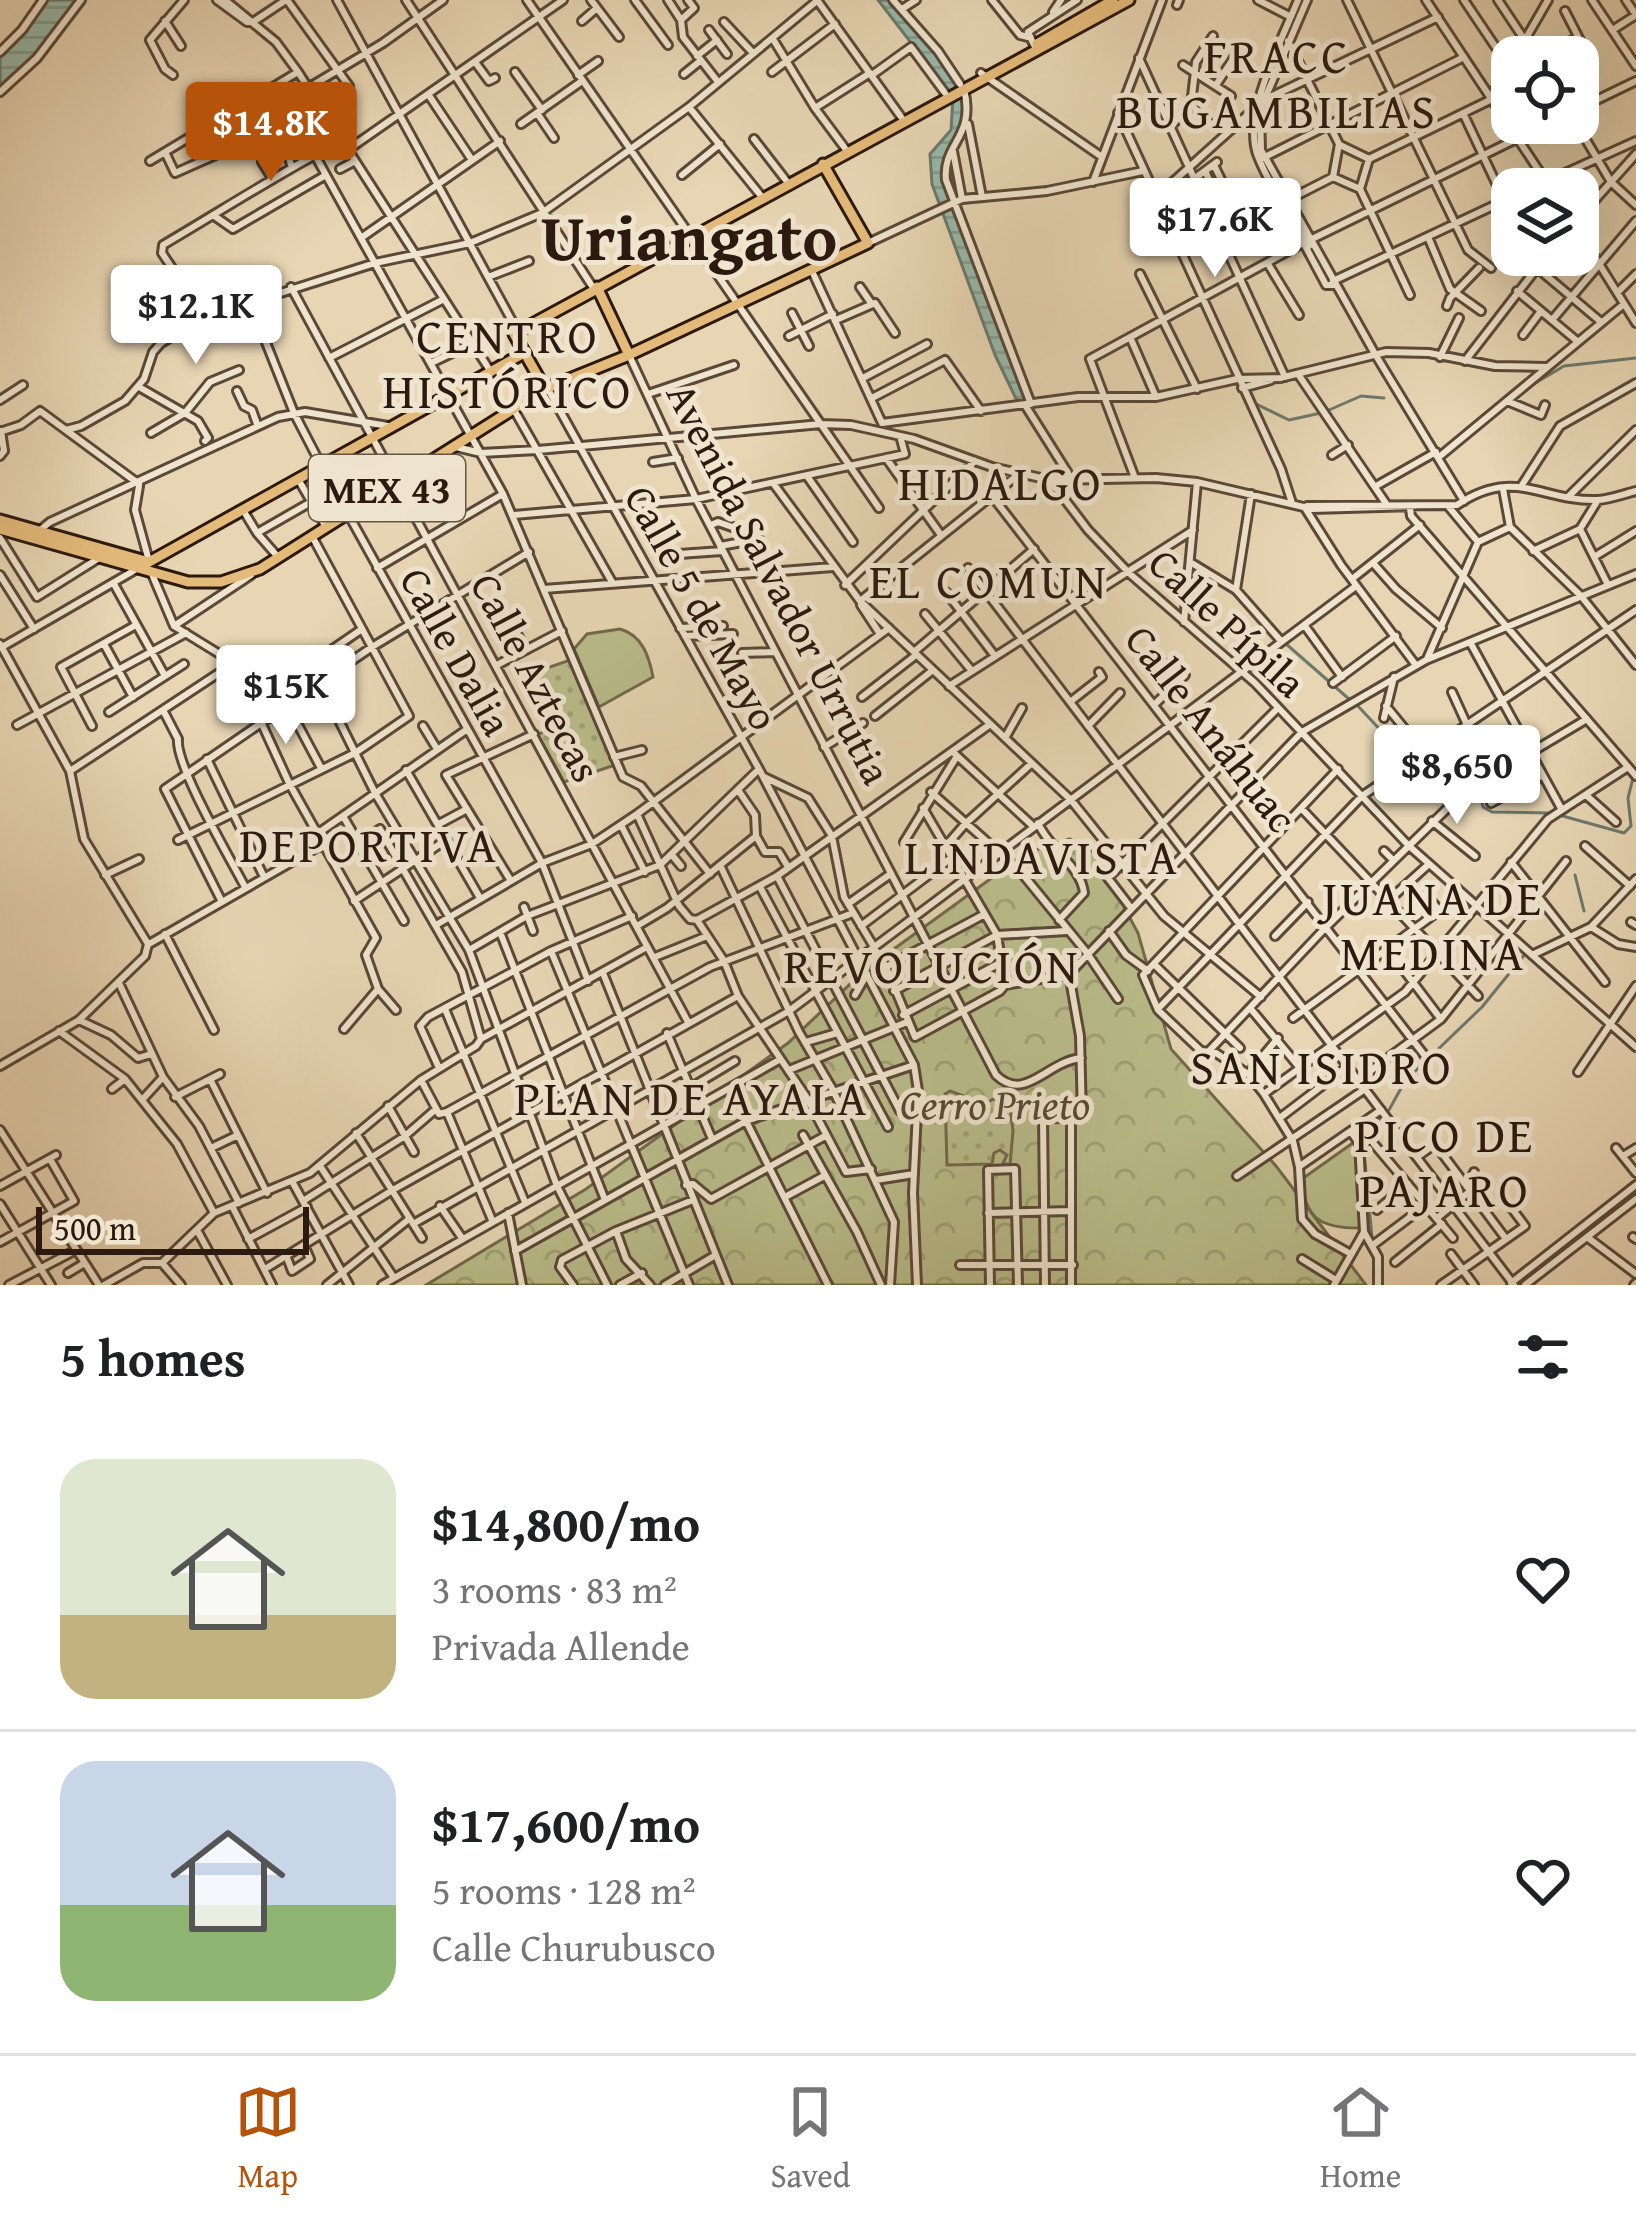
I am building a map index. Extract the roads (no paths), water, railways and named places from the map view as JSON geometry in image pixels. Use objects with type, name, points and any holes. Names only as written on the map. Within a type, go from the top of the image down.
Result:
[{"type":"main road","points":[[982,76],[1031,41],[1113,0]]},
{"type":"main road","points":[[547,389],[516,333],[948,94],[1129,0]]},
{"type":"main road","points":[[823,164],[868,243]]},
{"type":"main road","name":"MEX 43","points":[[94,554],[213,583],[260,569],[547,389],[868,243]]},
{"type":"main road","name":"Avenida Salvador Urrutia","points":[[595,288],[629,355]]},
{"type":"main road","name":"MEX 43","points":[[0,524],[136,569],[150,567],[524,353]]},
{"type":"street","points":[[0,52],[43,0]]},
{"type":"street","points":[[0,92],[37,58],[81,0]]},
{"type":"street","points":[[173,75],[150,41],[184,0]]},
{"type":"street","points":[[221,0],[276,42],[298,72],[491,372]]},
{"type":"street","points":[[253,22],[287,0],[350,86],[330,122]]},
{"type":"street","points":[[337,0],[516,333]]},
{"type":"street","points":[[406,0],[595,288]]},
{"type":"street","points":[[308,88],[443,0]]},
{"type":"street","points":[[527,0],[879,508]]},
{"type":"street","points":[[348,150],[563,0]]},
{"type":"street","points":[[591,0],[619,37]]},
{"type":"street","points":[[635,0],[668,45]]},
{"type":"street","points":[[668,0],[681,20],[680,32],[718,82]]},
{"type":"street","points":[[681,20],[694,8],[688,0]]},
{"type":"street","points":[[66,430],[82,427],[125,400],[160,343],[206,317],[414,252],[470,243],[545,211],[689,107],[817,0],[902,119]]},
{"type":"street","points":[[893,0],[938,51],[961,87],[982,197]]},
{"type":"street","points":[[902,9],[916,0]]},
{"type":"street","points":[[992,0],[1020,35],[1031,41]]},
{"type":"street","points":[[1052,15],[1061,0]]},
{"type":"street","points":[[1031,41],[1028,32],[1077,0]]},
{"type":"street","points":[[1093,182],[1162,0]]},
{"type":"street","points":[[1258,0],[1291,17]]},
{"type":"street","points":[[1261,158],[1258,125],[1264,100],[1291,17],[1302,0]]},
{"type":"street","points":[[1302,0],[1256,110],[1254,139],[1307,242]]},
{"type":"street","points":[[1347,0],[1468,250],[1491,268]]},
{"type":"street","points":[[1424,0],[1491,102]]},
{"type":"street","points":[[1155,198],[1264,100],[1372,51],[1434,14],[1439,0]]},
{"type":"street","points":[[1464,0],[1492,36]]},
{"type":"street","points":[[1498,0],[1521,36]]},
{"type":"street","points":[[1527,36],[1548,0]]},
{"type":"street","points":[[1592,0],[1636,66]]},
{"type":"street","points":[[1613,30],[1636,15],[1626,0]]},
{"type":"street","points":[[582,21],[598,8]]},
{"type":"street","points":[[1565,11],[1577,36]]},
{"type":"street","points":[[166,22],[181,46]]},
{"type":"street","points":[[724,22],[753,53]]},
{"type":"street","points":[[772,72],[835,24]]},
{"type":"street","points":[[709,30],[727,54]]},
{"type":"street","points":[[1170,128],[1191,105],[1193,70],[1213,36]]},
{"type":"street","points":[[772,37],[847,151]]},
{"type":"street","points":[[1286,37],[1341,149],[1333,177]]},
{"type":"street","points":[[684,74],[717,40]]},
{"type":"street","points":[[815,108],[911,47],[948,94]]},
{"type":"street","points":[[1627,53],[1636,47]]},
{"type":"street","points":[[1216,86],[1238,53]]},
{"type":"street","points":[[1139,58],[1283,377]]},
{"type":"street","points":[[1261,158],[1462,58]]},
{"type":"street","points":[[521,124],[598,61]]},
{"type":"street","points":[[475,62],[489,82],[496,78]]},
{"type":"street","points":[[1183,65],[1231,96]]},
{"type":"street","points":[[150,160],[298,72]]},
{"type":"street","points":[[515,72],[554,138]]},
{"type":"street","points":[[982,76],[1102,157]]},
{"type":"street","points":[[1599,99],[1636,81]]},
{"type":"street","points":[[428,94],[472,160]]},
{"type":"street","points":[[1410,296],[1359,185],[1369,159],[1491,96]]},
{"type":"street","points":[[165,152],[175,173],[238,145],[254,130],[251,99]]},
{"type":"street","points":[[1191,105],[1209,122]]},
{"type":"street","points":[[689,107],[762,197]]},
{"type":"street","points":[[1118,113],[1292,502]]},
{"type":"street","points":[[1463,113],[1491,169]]},
{"type":"street","points":[[296,122],[514,515],[623,777],[638,784],[710,874]]},
{"type":"street","points":[[967,123],[953,151],[957,201],[1028,405],[1072,479]]},
{"type":"street","points":[[272,178],[263,157],[302,132]]},
{"type":"street","points":[[754,139],[788,183]]},
{"type":"street","points":[[361,238],[500,141]]},
{"type":"street","points":[[1577,168],[1636,141]]},
{"type":"street","points":[[285,143],[290,165]]},
{"type":"street","points":[[682,175],[720,144]]},
{"type":"street","points":[[1135,478],[1090,358],[1307,242],[1506,144]]},
{"type":"street","points":[[1587,144],[1611,182],[1636,205]]},
{"type":"street","points":[[1341,149],[1369,159]]},
{"type":"street","points":[[1599,195],[1636,154]]},
{"type":"street","points":[[206,317],[162,253],[163,245],[290,165],[314,155]]},
{"type":"street","points":[[340,169],[356,160]]},
{"type":"street","points":[[1194,178],[1216,164],[1227,192],[1205,203]]},
{"type":"street","points":[[868,243],[957,201],[1093,182],[1143,170]]},
{"type":"street","points":[[1205,172],[1216,197]]},
{"type":"street","points":[[213,215],[233,229],[326,175]]},
{"type":"street","points":[[1285,201],[1333,177],[1359,185]]},
{"type":"street","points":[[1285,201],[1463,501]]},
{"type":"street","points":[[1334,281],[1491,207]]},
{"type":"street","points":[[1636,221],[1599,264],[1636,323]]},
{"type":"street","points":[[1428,237],[1454,293],[1481,311]]},
{"type":"street","points":[[488,277],[529,261]]},
{"type":"street","points":[[1268,264],[1299,315]]},
{"type":"street","points":[[1447,306],[1479,268]]},
{"type":"street","points":[[810,269],[882,428]]},
{"type":"street","points":[[1140,274],[1197,389]]},
{"type":"street","points":[[1376,486],[1438,454],[1508,401],[1601,322],[1636,274]]},
{"type":"street","points":[[1465,362],[1528,276]]},
{"type":"street","points":[[1546,276],[1601,322]]},
{"type":"street","points":[[1552,320],[1589,276]]},
{"type":"street","name":"Calle Aztecas","points":[[291,287],[688,1022]]},
{"type":"street","points":[[860,287],[895,333]]},
{"type":"street","points":[[1516,291],[1577,341]]},
{"type":"street","points":[[329,358],[445,299]]},
{"type":"street","points":[[789,336],[871,303]]},
{"type":"street","points":[[1523,335],[1541,311]]},
{"type":"street","points":[[792,313],[809,346]]},
{"type":"street","points":[[1440,357],[1459,318]]},
{"type":"street","points":[[1130,337],[1156,397]]},
{"type":"street","name":"Calle Dalia","points":[[265,340],[322,467],[542,863],[588,981]]},
{"type":"street","points":[[430,363],[473,344]]},
{"type":"street","points":[[863,378],[927,344]]},
{"type":"street","points":[[882,428],[905,421],[1103,396],[1156,397],[1283,377],[1375,354],[1409,351],[1465,362],[1546,367]]},
{"type":"street","name":"Avenida Salvador Urrutia","points":[[629,355],[696,500],[996,1075],[1007,1084],[1024,1085],[1060,1062],[1081,1058]]},
{"type":"street","points":[[872,398],[945,360],[981,411]]},
{"type":"street","points":[[648,394],[734,365]]},
{"type":"street","points":[[151,434],[183,414],[210,382],[239,370]]},
{"type":"street","points":[[1298,374],[1387,506]]},
{"type":"street","points":[[1522,485],[1560,426],[1636,383]]},
{"type":"street","points":[[0,400],[23,385]]},
{"type":"street","points":[[137,387],[198,421],[208,440],[183,414]]},
{"type":"street","name":"Calle 5 de Mayo","points":[[547,389],[805,854],[914,1065]]},
{"type":"street","points":[[237,391],[257,424]]},
{"type":"street","points":[[1508,401],[1541,415],[1545,405]]},
{"type":"street","points":[[513,408],[612,583]]},
{"type":"street","points":[[37,536],[50,522],[139,484],[257,424],[294,413],[392,427]]},
{"type":"street","points":[[0,456],[4,451],[2,429],[32,416],[50,419],[139,484]]},
{"type":"street","points":[[514,515],[696,500],[905,454],[900,436],[905,421]]},
{"type":"street","points":[[452,446],[481,453],[538,450],[821,424],[882,428],[975,461],[1050,480],[1197,482],[1305,506],[1448,506],[1522,485],[1598,500],[1636,491]]},
{"type":"street","points":[[1569,496],[1636,430]]},
{"type":"street","points":[[1332,454],[1348,445]]},
{"type":"street","points":[[653,462],[678,458]]},
{"type":"street","points":[[886,458],[941,535]]},
{"type":"street","points":[[845,584],[975,461]]},
{"type":"street","points":[[860,602],[1019,474]]},
{"type":"street","points":[[806,476],[853,542]]},
{"type":"street","points":[[298,479],[326,527]]},
{"type":"street","name":"Calle Pípila","points":[[1050,480],[1088,530],[1130,573],[1242,672],[1408,845],[1634,1043]]},
{"type":"street","points":[[1184,622],[1197,482]]},
{"type":"street","points":[[773,483],[860,602],[1071,800],[1145,895],[1182,934],[1261,997]]},
{"type":"street","points":[[139,484],[135,510],[150,567],[174,626],[234,663],[289,783],[376,938],[366,956],[378,989],[396,1010]]},
{"type":"street","points":[[1502,488],[1510,527],[1581,596],[1636,665]]},
{"type":"street","points":[[377,568],[503,494]]},
{"type":"street","points":[[1236,590],[1251,494]]},
{"type":"street","name":"Calle Anáhuac","points":[[992,496],[1425,1056]]},
{"type":"street","points":[[1533,551],[1580,529],[1598,500]]},
{"type":"street","points":[[256,533],[311,502]]},
{"type":"street","points":[[1305,506],[1354,583],[1416,665]]},
{"type":"street","points":[[1412,506],[1411,516],[1636,776]]},
{"type":"street","points":[[1448,506],[1478,542]]},
{"type":"street","points":[[243,510],[278,557]]},
{"type":"street","points":[[679,554],[757,539],[718,522],[709,525]]},
{"type":"street","points":[[326,1285],[411,1222],[789,1012],[1282,642],[1420,525]]},
{"type":"street","points":[[1426,660],[1478,542],[1510,527]]},
{"type":"street","points":[[1580,529],[1608,585]]},
{"type":"street","points":[[949,686],[1193,530]]},
{"type":"street","points":[[1594,557],[1636,531]]},
{"type":"street","points":[[178,840],[355,753],[409,716],[313,536]]},
{"type":"street","points":[[0,538],[37,597],[94,554]]},
{"type":"street","points":[[862,697],[1034,549]]},
{"type":"street","points":[[221,900],[165,789],[372,647],[529,552]]},
{"type":"street","points":[[1190,562],[1236,590],[1282,642]]},
{"type":"street","points":[[1373,563],[1442,628]]},
{"type":"street","points":[[544,589],[833,568]]},
{"type":"street","points":[[968,568],[1512,1284],[1636,1185]]},
{"type":"street","points":[[0,1066],[79,1020],[146,956],[148,944],[79,826],[70,771],[1,646],[136,569]]},
{"type":"street","points":[[174,626],[260,569]]},
{"type":"street","points":[[0,574],[34,628]]},
{"type":"street","points":[[469,950],[527,916],[660,865],[761,773],[808,798],[832,836],[848,904],[886,967],[915,1036],[1005,985],[1069,974],[1302,732],[1426,660],[1636,574]]},
{"type":"street","points":[[114,584],[165,676]]},
{"type":"street","points":[[946,592],[995,656]]},
{"type":"street","points":[[860,602],[880,635]]},
{"type":"street","points":[[1158,1010],[1362,796],[1636,610]]},
{"type":"street","points":[[925,614],[972,671]]},
{"type":"street","points":[[1304,625],[1342,676]]},
{"type":"street","points":[[92,726],[61,667],[136,626]]},
{"type":"street","points":[[682,632],[723,626]]},
{"type":"street","points":[[436,925],[542,863],[592,844],[638,814],[889,628]]},
{"type":"street","points":[[362,629],[311,664],[375,793],[469,950],[557,1186],[607,1285]]},
{"type":"street","points":[[497,665],[562,631]]},
{"type":"street","points":[[516,632],[526,650]]},
{"type":"street","points":[[682,632],[733,634]]},
{"type":"street","points":[[17,725],[186,633]]},
{"type":"street","points":[[1334,682],[1396,636]]},
{"type":"street","points":[[1469,642],[1557,814]]},
{"type":"street","points":[[104,644],[133,697]]},
{"type":"street","points":[[742,653],[775,652]]},
{"type":"street","points":[[70,771],[234,663]]},
{"type":"street","points":[[110,712],[184,664]]},
{"type":"street","points":[[1155,704],[1183,677],[1167,664]]},
{"type":"street","points":[[875,716],[933,670]]},
{"type":"street","points":[[1070,702],[1102,676],[1099,672]]},
{"type":"street","points":[[1384,718],[1394,677]]},
{"type":"street","points":[[1451,692],[1497,771]]},
{"type":"street","points":[[1088,726],[1120,694]]},
{"type":"street","points":[[288,706],[321,768]]},
{"type":"street","points":[[1386,706],[1404,728]]},
{"type":"street","points":[[1004,738],[1022,708]]},
{"type":"street","points":[[1131,909],[1108,878],[1278,708]]},
{"type":"street","points":[[163,710],[245,887]]},
{"type":"street","points":[[1209,1052],[1327,926],[1463,793],[1587,719]]},
{"type":"street","points":[[824,747],[863,723]]},
{"type":"street","points":[[638,814],[677,901],[690,920],[697,920],[777,876],[955,754],[989,725]]},
{"type":"street","points":[[423,726],[437,749]]},
{"type":"street","points":[[317,834],[466,730]]},
{"type":"street","points":[[511,881],[446,775],[534,734]]},
{"type":"street","points":[[614,757],[642,750]]},
{"type":"street","points":[[904,842],[955,754]]},
{"type":"street","points":[[955,754],[1036,825],[1083,880],[1084,893],[1058,920]]},
{"type":"street","points":[[207,759],[263,877]]},
{"type":"street","points":[[945,848],[1032,763]]},
{"type":"street","points":[[1264,1094],[1413,982],[1511,862],[1557,814],[1628,767]]},
{"type":"street","points":[[1148,970],[1338,769]]},
{"type":"street","points":[[406,770],[480,898]]},
{"type":"street","points":[[1492,803],[1541,775]]},
{"type":"street","points":[[738,790],[755,815],[756,836],[765,853],[778,852],[788,867]]},
{"type":"street","points":[[931,792],[1020,872],[1118,999]]},
{"type":"street","points":[[1586,794],[1616,822]]},
{"type":"street","points":[[923,808],[997,935],[1005,985]]},
{"type":"street","points":[[1301,808],[1478,996]]},
{"type":"street","points":[[439,824],[467,809]]},
{"type":"street","points":[[343,816],[404,921]]},
{"type":"street","points":[[1432,821],[1475,856]]},
{"type":"street","points":[[621,825],[645,872]]},
{"type":"street","points":[[358,843],[380,829],[470,993],[481,1039]]},
{"type":"street","points":[[637,926],[677,901],[756,836]]},
{"type":"street","points":[[354,901],[448,839]]},
{"type":"street","points":[[148,944],[323,844]]},
{"type":"street","points":[[1532,955],[1591,927],[1633,882],[1585,846]]},
{"type":"street","points":[[1384,851],[1393,860]]},
{"type":"street","points":[[672,855],[681,866]]},
{"type":"street","points":[[861,926],[952,858]]},
{"type":"street","points":[[105,875],[139,859]]},
{"type":"street","points":[[1358,1080],[1441,1019],[1566,861]]},
{"type":"street","points":[[1511,862],[1605,982]]},
{"type":"street","points":[[1389,900],[1429,864]]},
{"type":"street","points":[[720,865],[894,1222],[886,1285]]},
{"type":"street","points":[[848,904],[890,875]]},
{"type":"street","points":[[777,876],[900,1111]]},
{"type":"street","points":[[760,887],[888,1127]]},
{"type":"street","points":[[1293,1018],[1444,908],[1425,894]]},
{"type":"street","points":[[1275,936],[1308,902]]},
{"type":"street","points":[[524,907],[533,931]]},
{"type":"street","points":[[248,1239],[441,1112],[671,988],[724,962],[854,913]]},
{"type":"street","points":[[886,967],[984,914]]},
{"type":"street","points":[[440,1068],[421,1026],[428,1016],[551,951],[632,916]]},
{"type":"street","points":[[697,920],[846,1172],[871,1169]]},
{"type":"street","points":[[1591,927],[1618,944],[1636,947]]},
{"type":"street","points":[[894,991],[997,935],[1067,931]]},
{"type":"street","points":[[1109,931],[1126,955],[1179,988],[1240,1048]]},
{"type":"street","points":[[500,932],[605,1200]]},
{"type":"street","points":[[165,934],[214,1030]]},
{"type":"street","points":[[655,957],[707,935]]},
{"type":"street","points":[[162,1263],[214,1214],[292,1183],[320,1166],[421,1079],[481,1039],[648,946]]},
{"type":"street","points":[[1388,949],[1441,1019]]},
{"type":"street","points":[[551,951],[689,1285]]},
{"type":"street","points":[[789,1070],[895,1028],[998,964]]},
{"type":"street","points":[[1148,970],[1158,1010],[1201,1051],[1248,1074],[1281,1117],[1299,1167],[1300,1210],[1306,1228],[1352,1254]]},
{"type":"street","points":[[603,973],[726,1282],[715,1285]]},
{"type":"street","points":[[855,995],[867,974]]},
{"type":"street","points":[[1045,1285],[1043,1118],[1082,1118],[1081,1058],[1069,974]]},
{"type":"street","points":[[119,983],[163,1077],[200,1126],[270,1284]]},
{"type":"street","points":[[1578,1072],[1636,986]]},
{"type":"street","points":[[344,1029],[378,989]]},
{"type":"street","points":[[265,1269],[462,1150],[738,996]]},
{"type":"street","points":[[1250,1008],[1300,1068]]},
{"type":"street","points":[[445,1009],[525,1202]]},
{"type":"street","points":[[79,1020],[111,1035],[138,1058],[151,1054]]},
{"type":"street","points":[[59,1031],[125,1079],[177,1144],[214,1214]]},
{"type":"street","points":[[668,1033],[712,1139]]},
{"type":"street","points":[[806,1042],[839,1033]]},
{"type":"street","points":[[1223,1035],[1226,1061]]},
{"type":"street","points":[[1248,1074],[1278,1037]]},
{"type":"street","points":[[690,1088],[735,1060]]},
{"type":"street","points":[[382,1285],[779,1060]]},
{"type":"street","points":[[515,1251],[746,1121],[914,1065],[918,1091],[917,1285]]},
{"type":"street","points":[[1281,1117],[1348,1066]]},
{"type":"street","points":[[175,1097],[220,1074]]},
{"type":"street","points":[[142,1100],[163,1077]]},
{"type":"street","points":[[112,1089],[125,1079]]},
{"type":"street","points":[[210,1079],[267,1193]]},
{"type":"street","points":[[421,1079],[462,1150],[492,1221]]},
{"type":"street","points":[[1238,1175],[1365,1089]]},
{"type":"street","points":[[388,1106],[414,1151]]},
{"type":"street","points":[[1299,1167],[1381,1110]]},
{"type":"street","points":[[1071,1118],[1071,1285]]},
{"type":"street","points":[[746,1121],[828,1285]]},
{"type":"street","points":[[0,1130],[83,1264],[101,1285],[143,1262],[162,1263],[181,1285]]},
{"type":"street","points":[[1351,1132],[1359,1143],[1364,1232],[1378,1257],[1378,1285]]},
{"type":"street","points":[[356,1133],[422,1238]]},
{"type":"street","points":[[803,1135],[886,1285]]},
{"type":"street","points":[[211,1148],[238,1136]]},
{"type":"street","points":[[686,1185],[693,1184],[710,1200],[825,1136]]},
{"type":"street","points":[[1374,1144],[1453,1238]]},
{"type":"street","points":[[1417,1156],[1436,1144],[1506,1239]]},
{"type":"street","points":[[1616,1148],[1636,1172]]},
{"type":"street","points":[[1623,1156],[1636,1148]]},
{"type":"street","points":[[0,1186],[53,1157],[74,1201],[0,1242]]},
{"type":"street","points":[[320,1166],[394,1278]]},
{"type":"street","points":[[359,1166],[364,1175]]},
{"type":"street","points":[[989,1285],[988,1170],[1015,1169],[1018,1285]]},
{"type":"street","points":[[1395,1262],[1440,1221],[1468,1189],[1474,1172]]},
{"type":"street","points":[[876,1180],[914,1174]]},
{"type":"street","points":[[784,1196],[824,1176]]},
{"type":"street","points":[[292,1183],[349,1285]]},
{"type":"street","points":[[1377,1210],[1408,1184]]},
{"type":"street","points":[[1525,1285],[1636,1199]]},
{"type":"street","points":[[573,1285],[560,1264],[616,1231],[693,1200]]},
{"type":"street","points":[[0,1204],[51,1285]]},
{"type":"street","points":[[1373,1245],[1426,1205]]},
{"type":"street","points":[[440,1206],[462,1238]]},
{"type":"street","points":[[1441,1285],[1525,1226],[1510,1206]]},
{"type":"street","points":[[988,1213],[1072,1211]]},
{"type":"street","points":[[508,1213],[522,1285]]},
{"type":"street","points":[[196,1230],[227,1285]]},
{"type":"street","points":[[616,1231],[626,1259],[650,1285]]},
{"type":"street","points":[[1302,1258],[1335,1282],[1364,1232]]},
{"type":"street","points":[[1587,1237],[1635,1280]]},
{"type":"street","points":[[286,1255],[292,1271],[310,1258],[304,1244]]},
{"type":"street","points":[[0,1275],[8,1285],[74,1250]]},
{"type":"street","points":[[1451,1254],[1474,1285]]},
{"type":"street","points":[[665,1285],[713,1256]]},
{"type":"street","points":[[68,1274],[83,1264]]},
{"type":"street","points":[[960,1265],[1073,1265]]},
{"type":"street","points":[[620,1285],[642,1273]]},
{"type":"waterway","points":[[1532,385],[1564,366],[1636,358]]},
{"type":"waterway","points":[[1329,410],[1361,396],[1384,398]]},
{"type":"waterway","points":[[1252,402],[1289,420],[1321,413]]},
{"type":"waterway","points":[[1285,643],[1349,699]]},
{"type":"waterway","points":[[1357,705],[1385,735],[1399,765]]},
{"type":"waterway","points":[[1402,772],[1406,780],[1414,781],[1437,757],[1445,756],[1489,773]]},
{"type":"waterway","points":[[1559,815],[1624,833],[1631,826],[1628,798],[1633,778]]},
{"type":"waterway","points":[[1490,779],[1481,798],[1483,807],[1492,812],[1549,813]]},
{"type":"waterway","points":[[1575,875],[1584,911]]},
{"type":"waterway","points":[[1389,1110],[1405,1081],[1482,1007],[1525,954]]},
{"type":"waterway","points":[[1372,1238],[1363,1141],[1365,1129],[1382,1118]]},
{"type":"waterway","points":[[1373,1251],[1375,1277]]},
{"type":"district","name":"FRACC BUGAMBILIAS","points":[[1277,82]]},
{"type":"district","name":"Uriangato","points":[[689,235]]},
{"type":"district","name":"CENTRO HISTÓRICO","points":[[508,362]]},
{"type":"district","name":"HIDALGO","points":[[1001,482]]},
{"type":"district","name":"EL COMUN","points":[[989,580]]},
{"type":"district","name":"DEPORTIVA","points":[[369,844]]},
{"type":"district","name":"LINDAVISTA","points":[[1042,856]]},
{"type":"district","name":"JUANA DE MEDINA","points":[[1433,924]]},
{"type":"district","name":"REVOLUCIÓN","points":[[932,965]]},
{"type":"district","name":"SAN ISIDRO","points":[[1322,1066]]},
{"type":"district","name":"PLAN DE AYALA","points":[[692,1097]]},
{"type":"district","name":"PICO DE PAJARO","points":[[1445,1162]]},
{"type":"park label","name":"Cerro Prieto","points":[[995,1103]]}]
